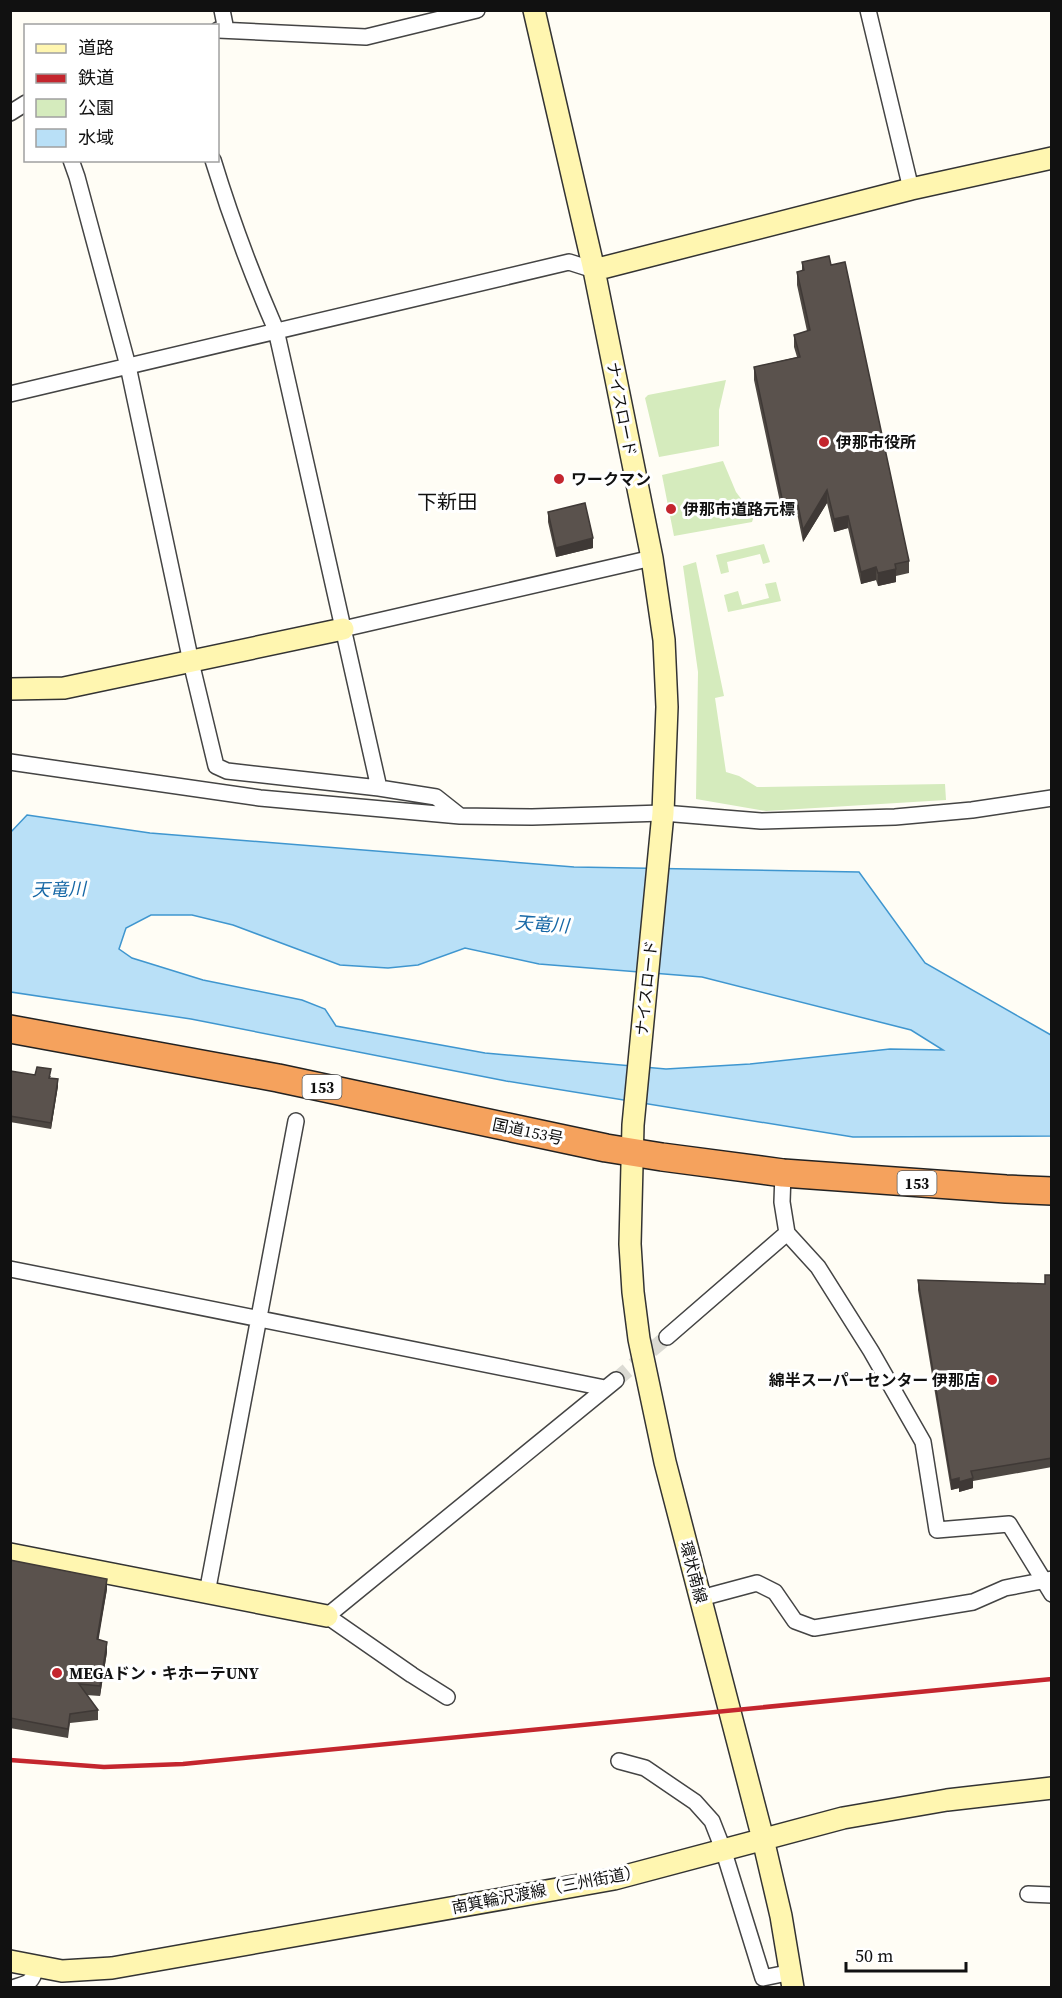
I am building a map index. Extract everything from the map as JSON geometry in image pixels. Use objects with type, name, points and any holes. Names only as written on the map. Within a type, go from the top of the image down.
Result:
[{"type":"highway","name":"国道153号","points":[[10,1029],[278,1078],[606,1148],[783,1173],[1006,1190],[1052,1191]]},
{"type":"street","points":[[222,10],[222,30],[366,38],[423,17],[477,10]]},
{"type":"street","name":"ナイスロード","points":[[534,10],[594,270],[652,558],[664,640],[668,707],[663,818],[634,1115],[633,1152]]},
{"type":"street","points":[[868,10],[911,189]]},
{"type":"street","points":[[10,112],[24,104]]},
{"type":"street","points":[[10,394],[569,262],[594,270],[911,189],[1052,158]]},
{"type":"street","points":[[72,162],[128,366],[190,662],[216,766],[227,771],[379,788],[436,797],[460,816]]},
{"type":"street","points":[[214,162],[247,262],[276,330],[379,788]]},
{"type":"street","points":[[10,688],[64,688],[343,629],[652,558]]},
{"type":"street","points":[[10,762],[260,798],[460,816],[761,821],[895,817],[972,810],[1052,798]]},
{"type":"street","points":[[207,1593],[296,1122]]},
{"type":"street","name":"環状南線","points":[[633,1152],[630,1244],[639,1339],[665,1462],[763,1839],[793,1980]]},
{"type":"street","points":[[701,1598],[757,1583],[775,1592],[795,1620],[814,1628],[973,1602],[1005,1588],[1049,1584],[1009,1524],[937,1530],[923,1442],[871,1351],[818,1267],[787,1233],[782,1202],[783,1173]]},
{"type":"street","points":[[667,1337],[787,1233]]},
{"type":"street","points":[[10,1269],[258,1320],[610,1384],[327,1616]]},
{"type":"street","points":[[10,1554],[327,1616],[447,1697]]},
{"type":"street","points":[[619,1761],[645,1768],[695,1802],[712,1821],[723,1849],[764,1983],[793,1980]]},
{"type":"street","name":"南箕輪沢渡線（三州街道）","points":[[10,1962],[62,1971],[82,1971],[133,1964],[614,1879],[808,1826],[855,1816],[947,1800],[1052,1788]]},
{"type":"street","points":[[1028,1894],[1052,1895]]},
{"type":"street","points":[[12,1988],[33,1979],[36,1967]]},
{"type":"green space","points":[[726,380],[719,410],[719,446],[659,457],[645,398],[648,395]]},
{"type":"green space","points":[[723,461],[736,492],[754,516],[752,522],[674,536],[662,475]]},
{"type":"green space","points":[[764,544],[770,562],[763,564],[760,554],[727,562],[729,572],[721,574],[716,555]]},
{"type":"green space","points":[[696,562],[724,696],[715,698],[726,772],[739,776],[757,787],[945,784],[946,800],[766,811],[696,799],[698,672],[683,566]]},
{"type":"green space","points":[[776,582],[781,601],[728,612],[724,595],[738,591],[742,605],[769,598],[765,584]]},
{"type":"water","name":"天竜川","points":[[27,815],[150,833],[574,867],[859,872],[925,963],[1051,1035],[1051,1136],[853,1137],[506,1081],[191,1019],[11,992],[10,833]],"holes":[[[151,915],[192,915],[233,925],[340,965],[388,968],[418,965],[465,948],[539,964],[702,977],[911,1030],[943,1050],[890,1049],[750,1064],[666,1069],[485,1053],[336,1026],[325,1009],[302,1000],[203,980],[132,958],[119,949],[126,928]]]},
{"type":"building","name":"伊那市役所","points":[[829,256],[831,265],[845,262],[909,561],[895,564],[896,569],[878,573],[876,567],[861,572],[848,516],[834,519],[827,490],[803,530],[797,500],[783,503],[754,367],[800,357],[794,335],[810,330],[797,272],[804,270],[802,262]]},
{"type":"building","points":[[585,503],[593,538],[556,548],[548,512]]},
{"type":"building","points":[[37,1067],[51,1069],[49,1078],[58,1079],[51,1123],[10,1116],[10,1071],[35,1075]]},
{"type":"building","name":"綿半スーパーセンター 伊那店","points":[[1045,1275],[1052,1275],[1052,1458],[971,1471],[973,1478],[959,1482],[959,1478],[951,1480],[918,1280],[1045,1284]]},
{"type":"building","name":"MEGAドン・キホーテUNY","points":[[10,1560],[107,1579],[97,1639],[107,1642],[100,1686],[79,1684],[98,1710],[70,1714],[68,1729],[10,1718]]},
{"type":"tunnel","points":[[616,1380],[667,1337]]},
{"type":"railway","points":[[10,1760],[104,1767],[183,1764],[1052,1679]]},
{"type":"place","name":"伊那市役所","points":[[824,442]]},
{"type":"place","name":"ワークマン","points":[[559,479]]},
{"type":"place","name":"伊那市道路元標","points":[[671,509]]},
{"type":"place","name":"綿半スーパーセンター 伊那店","points":[[992,1380]]},
{"type":"place","name":"MEGAドン・キホーテUNY","points":[[57,1673]]},
{"type":"district","name":"下新田","points":[[447,502]]}]
